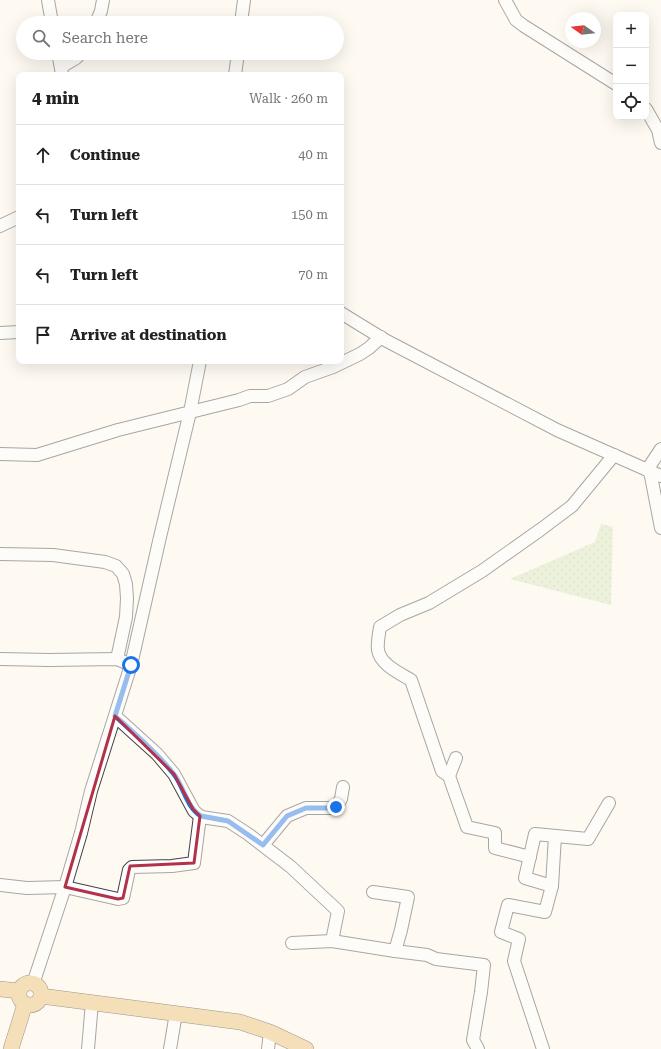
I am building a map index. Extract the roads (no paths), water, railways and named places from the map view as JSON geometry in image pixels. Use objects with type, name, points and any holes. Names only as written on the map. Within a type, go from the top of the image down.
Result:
[{"type":"main road","points":[[11,1049],[25,984],[37,990],[92,1002],[240,1022],[270,1032],[306,1049]]},
{"type":"main road","points":[[0,989],[22,998],[32,1005],[35,1004],[37,990]]},
{"type":"street","points":[[48,0],[51,16]]},
{"type":"street","points":[[99,16],[104,0]]},
{"type":"street","points":[[242,16],[244,0]]},
{"type":"street","points":[[505,0],[516,20],[613,82]]},
{"type":"street","points":[[59,60],[61,71]]},
{"type":"street","points":[[61,71],[74,60]]},
{"type":"street","points":[[235,72],[237,60]]},
{"type":"street","points":[[649,114],[658,130],[661,143]]},
{"type":"street","points":[[0,226],[16,218]]},
{"type":"street","points":[[344,316],[381,337],[557,430],[661,476]]},
{"type":"street","points":[[0,333],[16,332]]},
{"type":"street","points":[[344,362],[360,354],[381,337]]},
{"type":"street","points":[[37,990],[81,834],[91,791],[131,665],[190,412],[199,364]]},
{"type":"street","points":[[0,454],[37,455],[118,430],[250,396],[268,396],[288,389],[305,377],[339,364]]},
{"type":"street","points":[[661,449],[648,470],[661,528]]},
{"type":"street","points":[[530,857],[495,848],[495,833],[467,827],[449,776],[442,771],[411,680],[398,673],[381,659],[378,650],[380,627],[400,615],[429,603],[482,571],[540,530],[572,506],[614,455]]},
{"type":"street","points":[[0,554],[53,555],[105,562],[116,566],[123,574],[126,584],[127,598],[126,617],[117,659]]},
{"type":"street","points":[[0,658],[49,660],[117,659],[131,665]]},
{"type":"street","points":[[115,716],[157,754],[174,774],[183,788],[193,809],[200,816],[228,821],[263,845],[291,867],[338,911],[332,941]]},
{"type":"street","points":[[449,776],[456,758]]},
{"type":"street","points":[[263,845],[287,816],[306,808],[336,807],[341,798],[343,787]]},
{"type":"street","points":[[552,886],[525,878],[535,834],[588,839],[609,803]]},
{"type":"street","points":[[0,885],[27,888],[65,887],[123,898],[129,870],[132,867],[172,866],[194,863],[200,816]]},
{"type":"street","points":[[543,1049],[514,961],[519,939],[501,932],[508,905],[545,912],[552,886],[555,836]]},
{"type":"street","points":[[373,892],[408,897],[395,951]]},
{"type":"street","points":[[292,943],[332,941],[427,955],[436,959],[484,965],[473,1040],[478,1049]]},
{"type":"street","points":[[88,1049],[92,1002]]},
{"type":"street","points":[[170,1049],[176,1013]]},
{"type":"street","points":[[268,1049],[270,1032]]}]
